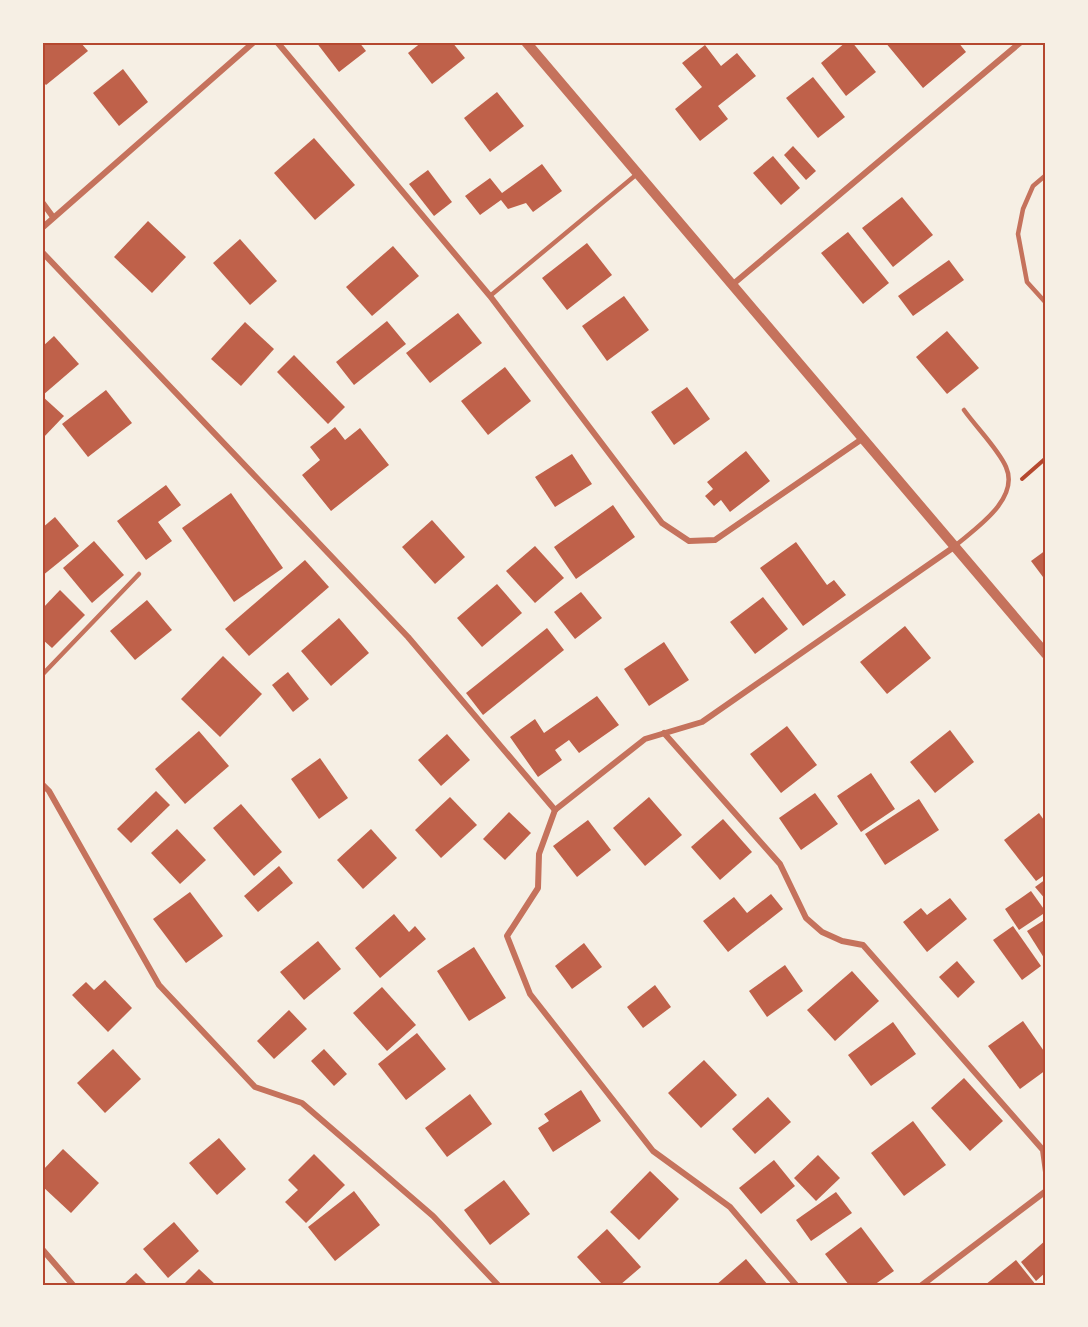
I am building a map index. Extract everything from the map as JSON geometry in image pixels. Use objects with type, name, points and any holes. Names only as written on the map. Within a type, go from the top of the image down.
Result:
[{"type":"street","points":[[42,228],[254,42]]},
{"type":"street","points":[[278,42],[490,296],[662,523],[689,541],[715,540],[862,439]]},
{"type":"street","points":[[526,42],[954,547],[1044,647]]},
{"type":"street","points":[[732,285],[1021,42]]},
{"type":"street","points":[[42,202],[53,217]]},
{"type":"street","points":[[42,252],[408,637],[555,810]]},
{"type":"street","points":[[796,1285],[730,1207],[654,1151],[530,994],[507,936],[538,888],[539,854],[555,810],[645,739],[702,722],[954,547]]},
{"type":"street","points":[[664,733],[780,864],[806,918],[822,932],[842,941],[863,945],[1044,1149],[1046,1172]]},
{"type":"street","points":[[42,784],[49,791],[159,985],[255,1087],[302,1103],[432,1216],[498,1285]]},
{"type":"street","points":[[922,1285],[1046,1191]]},
{"type":"street","points":[[42,1249],[73,1285]]},
{"type":"lane","points":[[490,296],[636,174]]},
{"type":"lane","points":[[1046,175],[1033,186],[1023,209],[1018,234],[1027,282],[1046,303]]},
{"type":"lane","points":[[954,547],[997,510],[1006,492],[1007,468],[964,411]]},
{"type":"lane","points":[[42,675],[139,574]]},
{"type":"path","points":[[1006,492],[1046,458]]},
{"type":"building","points":[[42,42],[80,42],[88,51],[46,85],[42,81]]},
{"type":"building","points":[[316,42],[359,42],[366,51],[339,72]]},
{"type":"building","points":[[422,42],[452,42],[465,58],[432,84],[408,53]]},
{"type":"building","points":[[846,42],[852,42],[876,72],[846,96],[821,63]]},
{"type":"building","points":[[885,42],[918,42],[921,45],[925,42],[958,42],[966,52],[923,88]]},
{"type":"building","points":[[705,45],[721,66],[737,53],[756,76],[718,106],[728,119],[700,141],[675,109],[702,87],[682,63]]},
{"type":"building","points":[[123,69],[148,102],[119,126],[93,93]]},
{"type":"building","points":[[813,77],[845,117],[818,138],[786,98]]},
{"type":"building","points":[[497,92],[524,126],[490,152],[464,118]]},
{"type":"building","points":[[314,138],[355,185],[315,220],[274,173]]},
{"type":"building","points":[[793,146],[816,171],[806,180],[784,155]]},
{"type":"building","points":[[773,156],[800,188],[781,205],[753,173]]},
{"type":"building","points":[[542,164],[562,191],[533,212],[526,203],[508,209],[501,200],[480,215],[465,196],[490,178],[502,193]]},
{"type":"building","points":[[428,170],[452,202],[434,216],[409,184]]},
{"type":"building","points":[[902,197],[933,235],[893,267],[862,228]]},
{"type":"building","points":[[148,221],[186,257],[152,293],[114,257]]},
{"type":"building","points":[[848,232],[889,283],[863,304],[821,253]]},
{"type":"building","points":[[240,239],[277,281],[250,305],[213,263]]},
{"type":"building","points":[[587,243],[612,275],[567,310],[542,278]]},
{"type":"building","points":[[393,246],[419,276],[372,316],[346,287]]},
{"type":"building","points":[[949,260],[964,280],[913,316],[898,296]]},
{"type":"building","points":[[624,296],[649,330],[607,361],[582,326]]},
{"type":"building","points":[[458,313],[482,343],[430,383],[406,353]]},
{"type":"building","points":[[387,321],[406,344],[354,385],[336,362]]},
{"type":"building","points":[[245,322],[274,349],[241,386],[211,359]]},
{"type":"building","points":[[947,331],[979,368],[947,394],[916,357]]},
{"type":"building","points":[[54,336],[79,364],[43,395],[42,347]]},
{"type":"building","points":[[294,355],[345,407],[328,424],[277,372]]},
{"type":"building","points":[[505,367],[531,401],[488,435],[461,401]]},
{"type":"building","points":[[687,387],[710,419],[674,445],[651,412]]},
{"type":"building","points":[[106,390],[132,423],[88,457],[62,424]]},
{"type":"building","points":[[42,396],[64,416],[42,439]]},
{"type":"building","points":[[335,427],[345,440],[360,428],[389,465],[331,511],[302,475],[320,460],[310,447]]},
{"type":"building","points":[[746,451],[770,481],[730,512],[721,500],[714,506],[705,496],[713,489],[707,482]]},
{"type":"building","points":[[572,454],[592,484],[555,507],[535,477]]},
{"type":"building","points":[[166,485],[181,505],[158,522],[172,541],[146,560],[117,521]]},
{"type":"building","points":[[231,493],[283,568],[234,602],[182,528]]},
{"type":"building","points":[[613,505],[635,537],[576,579],[554,547]]},
{"type":"building","points":[[55,517],[79,546],[42,576],[42,528]]},
{"type":"building","points":[[432,520],[465,557],[435,584],[402,547]]},
{"type":"building","points":[[94,541],[124,575],[92,603],[63,568]]},
{"type":"building","points":[[796,542],[827,585],[834,580],[846,595],[803,626],[760,568]]},
{"type":"building","points":[[535,546],[564,578],[535,603],[506,571]]},
{"type":"building","points":[[1046,550],[1046,581],[1031,561]]},
{"type":"building","points":[[305,560],[329,587],[249,656],[225,629]]},
{"type":"building","points":[[497,584],[522,613],[482,647],[457,618]]},
{"type":"building","points":[[60,590],[85,615],[52,648],[42,639],[42,609]]},
{"type":"building","points":[[581,592],[602,618],[575,639],[554,612]]},
{"type":"building","points":[[763,597],[788,629],[755,654],[730,622]]},
{"type":"building","points":[[147,600],[172,630],[135,660],[110,631]]},
{"type":"building","points":[[339,618],[369,653],[331,686],[301,651]]},
{"type":"building","points":[[905,626],[931,658],[887,694],[860,662]]},
{"type":"building","points":[[547,628],[564,650],[483,715],[466,693]]},
{"type":"building","points":[[664,642],[689,680],[649,706],[624,669]]},
{"type":"building","points":[[223,656],[262,694],[220,737],[181,699]]},
{"type":"building","points":[[288,672],[309,699],[293,712],[272,685]]},
{"type":"building","points":[[597,696],[619,725],[579,753],[569,740],[555,750],[562,760],[538,777],[510,737],[535,719],[544,733]]},
{"type":"building","points":[[787,726],[817,765],[781,793],[750,754]]},
{"type":"building","points":[[950,730],[974,762],[935,793],[910,762]]},
{"type":"building","points":[[199,731],[229,766],[185,804],[155,769]]},
{"type":"building","points":[[447,734],[470,760],[441,786],[418,760]]},
{"type":"building","points":[[320,758],[348,798],[319,819],[291,779]]},
{"type":"building","points":[[871,773],[895,809],[861,832],[837,796]]},
{"type":"building","points":[[156,791],[170,805],[131,843],[117,829]]},
{"type":"building","points":[[815,793],[838,824],[801,850],[779,818]]},
{"type":"building","points":[[450,797],[477,825],[441,858],[415,830]]},
{"type":"building","points":[[649,797],[682,835],[645,866],[613,828]]},
{"type":"building","points":[[919,799],[939,830],[885,865],[865,834]]},
{"type":"building","points":[[241,804],[282,852],[254,876],[213,828]]},
{"type":"building","points":[[509,812],[531,833],[505,860],[483,839]]},
{"type":"building","points":[[1039,813],[1046,823],[1046,874],[1036,881],[1004,840]]},
{"type":"building","points":[[723,819],[752,852],[720,880],[691,847]]},
{"type":"building","points":[[588,820],[611,850],[577,877],[553,846]]},
{"type":"building","points":[[177,829],[206,860],[180,884],[151,853]]},
{"type":"building","points":[[371,829],[397,858],[363,889],[337,860]]},
{"type":"building","points":[[279,866],[293,883],[258,912],[244,896]]},
{"type":"building","points":[[1046,879],[1046,900],[1035,887]]},
{"type":"building","points":[[1031,891],[1046,912],[1019,930],[1005,909]]},
{"type":"building","points":[[190,892],[223,936],[186,963],[153,919]]},
{"type":"building","points":[[771,894],[783,909],[728,952],[703,921],[734,897],[747,913]]},
{"type":"building","points":[[950,898],[967,919],[927,952],[903,922],[921,908],[927,915]]},
{"type":"building","points":[[394,914],[409,932],[415,926],[426,939],[380,978],[355,948]]},
{"type":"building","points":[[1046,919],[1046,961],[1027,931]]},
{"type":"building","points":[[1013,926],[1041,966],[1022,980],[993,940]]},
{"type":"building","points":[[318,941],[341,969],[304,1000],[280,972]]},
{"type":"building","points":[[584,943],[602,967],[572,989],[555,966]]},
{"type":"building","points":[[474,947],[506,998],[469,1021],[437,971]]},
{"type":"building","points":[[957,961],[975,982],[958,998],[939,977]]},
{"type":"building","points":[[785,965],[803,991],[767,1017],[749,991]]},
{"type":"building","points":[[852,971],[879,1001],[835,1041],[807,1010]]},
{"type":"building","points":[[105,980],[132,1008],[108,1032],[72,995],[86,982],[94,990]]},
{"type":"building","points":[[655,985],[671,1007],[643,1028],[627,1007]]},
{"type":"building","points":[[382,987],[416,1025],[387,1051],[353,1013]]},
{"type":"building","points":[[289,1010],[307,1029],[274,1059],[257,1041]]},
{"type":"building","points":[[1023,1021],[1046,1054],[1046,1070],[1020,1089],[988,1046]]},
{"type":"building","points":[[893,1022],[916,1054],[871,1086],[848,1055]]},
{"type":"building","points":[[417,1033],[446,1069],[406,1100],[378,1064]]},
{"type":"building","points":[[113,1049],[141,1079],[105,1113],[77,1083]]},
{"type":"building","points":[[324,1049],[347,1074],[334,1086],[311,1061]]},
{"type":"building","points":[[704,1060],[737,1095],[701,1128],[668,1093]]},
{"type":"building","points":[[964,1078],[1003,1121],[970,1151],[931,1108]]},
{"type":"building","points":[[581,1090],[601,1121],[553,1152],[538,1128],[549,1121],[544,1114]]},
{"type":"building","points":[[470,1094],[492,1124],[447,1157],[425,1128]]},
{"type":"building","points":[[768,1097],[791,1122],[755,1154],[732,1129]]},
{"type":"building","points":[[913,1121],[946,1165],[904,1196],[871,1153]]},
{"type":"building","points":[[219,1138],[246,1169],[217,1195],[189,1163]]},
{"type":"building","points":[[63,1149],[99,1183],[71,1213],[42,1186],[42,1171]]},
{"type":"building","points":[[314,1154],[345,1185],[306,1223],[285,1202],[298,1190],[288,1180]]},
{"type":"building","points":[[818,1155],[840,1178],[816,1201],[794,1178]]},
{"type":"building","points":[[774,1160],[795,1186],[761,1214],[739,1188]]},
{"type":"building","points":[[650,1171],[679,1199],[639,1240],[610,1212]]},
{"type":"building","points":[[504,1180],[530,1214],[490,1245],[464,1210]]},
{"type":"building","points":[[354,1191],[380,1225],[335,1261],[308,1227]]},
{"type":"building","points":[[836,1192],[852,1213],[811,1241],[796,1220]]},
{"type":"building","points":[[174,1222],[199,1251],[168,1278],[143,1249]]},
{"type":"building","points":[[861,1227],[894,1271],[874,1285],[849,1285],[825,1254]]},
{"type":"building","points":[[607,1229],[641,1267],[620,1285],[603,1285],[577,1257]]},
{"type":"building","points":[[1046,1240],[1046,1272],[1036,1281],[1021,1262]]},
{"type":"building","points":[[746,1259],[768,1285],[716,1285]]},
{"type":"building","points":[[1016,1260],[1036,1285],[985,1285]]},
{"type":"building","points":[[199,1269],[216,1285],[183,1285]]},
{"type":"building","points":[[136,1273],[148,1285],[123,1285]]}]
